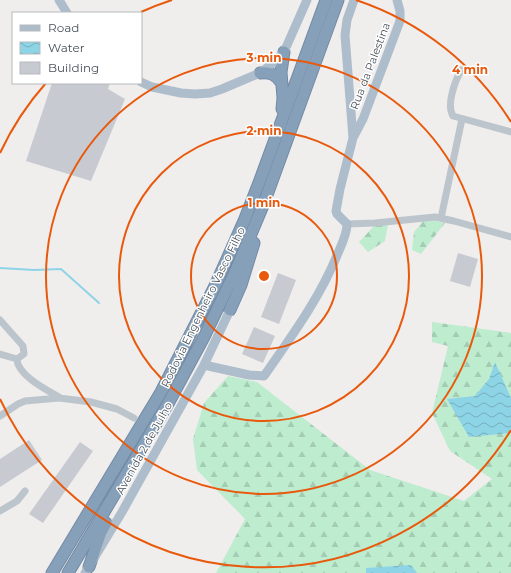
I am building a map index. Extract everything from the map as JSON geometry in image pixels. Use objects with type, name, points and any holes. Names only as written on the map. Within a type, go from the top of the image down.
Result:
[{"type":"highway","name":"Rodovia Engenheiro Vasco Filho","points":[[52,573],[145,420],[183,352],[215,286],[244,221],[326,0]]},
{"type":"highway","name":"Rodovia Engenheiro Vasco Filho","points":[[68,573],[169,402],[204,337],[236,270],[264,203],[338,0]]},
{"type":"highway","points":[[264,168],[266,155],[281,112],[283,98],[282,82],[284,52]]},
{"type":"highway","points":[[260,73],[273,74],[282,82]]},
{"type":"highway","points":[[230,310],[246,270],[264,203]]},
{"type":"highway","points":[[87,570],[101,532],[142,458],[147,440]]},
{"type":"main road","points":[[59,0],[66,12]]},
{"type":"main road","points":[[142,82],[152,87],[181,93],[210,93],[222,90],[260,73],[284,52],[307,0]]},
{"type":"main road","points":[[204,365],[249,375],[264,376],[320,292],[345,237],[347,224],[336,211],[353,138],[345,35],[347,20],[354,0]]},
{"type":"main road","name":"Rua da Palestina","points":[[353,138],[363,119],[398,26],[400,16],[397,0]]},
{"type":"main road","name":"Avenida 2 de Julho","points":[[87,570],[126,506],[204,365],[230,310]]},
{"type":"street","points":[[461,70],[456,79],[450,109],[453,116],[511,132]]},
{"type":"street","points":[[441,218],[462,119]]},
{"type":"street","points":[[347,224],[375,223],[426,217],[441,218],[511,237]]},
{"type":"street","points":[[0,320],[23,346],[24,354],[17,359]]},
{"type":"street","points":[[0,354],[17,359]]},
{"type":"street","points":[[17,359],[17,365],[29,378],[59,398]]},
{"type":"street","points":[[0,416],[24,401],[59,398],[92,402],[117,409],[134,418]]},
{"type":"street","points":[[0,511],[17,501],[25,491]]},
{"type":"green space","points":[[425,219],[445,223],[421,254],[412,250],[414,232]]},
{"type":"green space","points":[[388,224],[385,241],[368,252],[359,242],[375,225]]},
{"type":"green space","points":[[432,322],[511,333],[511,573],[216,573],[245,519],[197,470],[193,439],[204,403],[228,376],[257,382],[370,470],[464,501],[492,479],[450,451],[432,413],[448,346],[432,342]]},
{"type":"water","points":[[495,362],[511,398],[511,433],[469,437],[447,399],[475,396],[489,379]]},
{"type":"water","points":[[411,565],[417,573],[366,573],[366,568]]},
{"type":"building","points":[[52,84],[110,84],[108,89],[125,99],[91,181],[26,161]]},
{"type":"building","points":[[458,253],[478,259],[470,287],[450,281]]},
{"type":"building","points":[[278,273],[296,280],[279,324],[261,317]]},
{"type":"building","points":[[254,327],[275,336],[263,363],[242,354]]},
{"type":"building","points":[[29,440],[42,460],[0,487],[0,459]]},
{"type":"building","points":[[80,442],[93,451],[43,523],[29,514]]},
{"type":"waterway","points":[[0,268],[34,270],[61,269],[99,303]]}]
